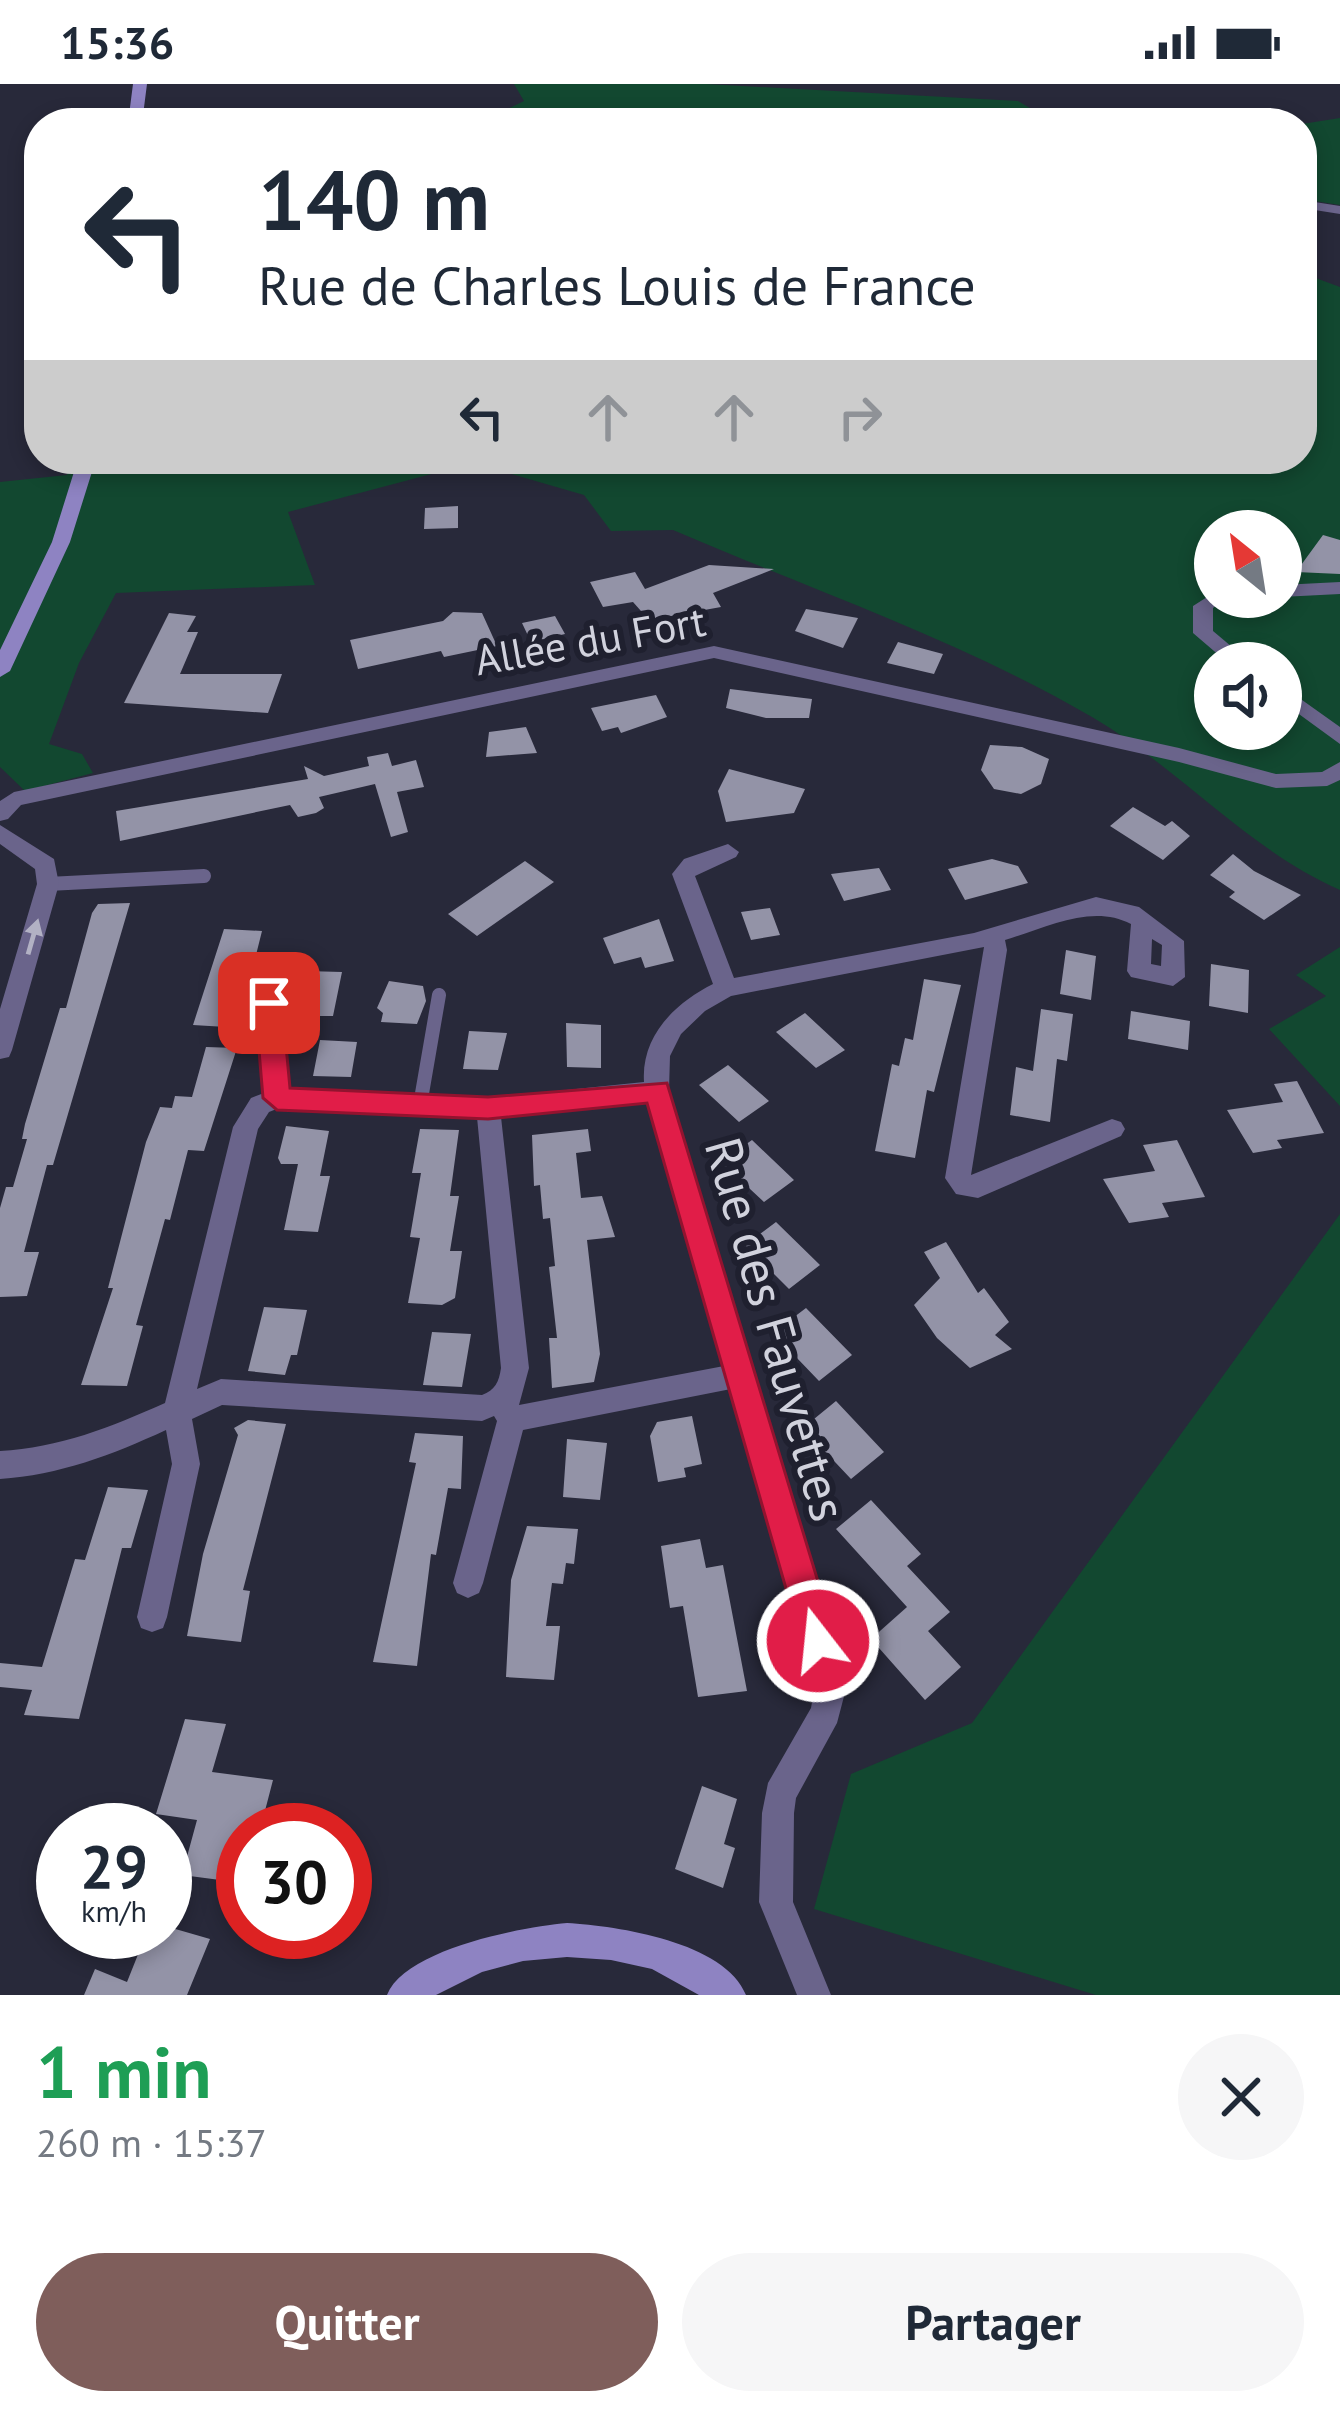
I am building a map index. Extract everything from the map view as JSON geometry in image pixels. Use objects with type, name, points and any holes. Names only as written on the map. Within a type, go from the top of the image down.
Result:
[{"type":"main road","points":[[0,671],[61,542],[82,474]]},
{"type":"main road","points":[[404,1995],[482,1951],[541,1939],[586,1939],[644,1952],[712,1979],[729,1995]]},
{"type":"street","points":[[1302,590],[1340,588]]},
{"type":"street","name":"Allée du Fort","points":[[4,800],[714,652],[1179,755],[1276,782],[1327,779],[1340,769]]},
{"type":"street","points":[[1302,707],[1340,737]]},
{"type":"street","points":[[0,833],[46,866],[48,884],[0,1050]]},
{"type":"street","points":[[726,988],[683,874],[692,865],[728,852]]},
{"type":"street","name":"Rue des Fauvettes","points":[[814,1995],[776,1902],[778,1813],[780,1795],[826,1712],[831,1685],[657,1090],[659,1052],[673,1025],[697,1001],[726,988],[993,936],[1096,905],[1113,905],[1142,923]]},
{"type":"street","points":[[993,936],[996,950],[959,1167],[965,1186],[993,1182],[1112,1129]]},
{"type":"street","points":[[269,1003],[277,1098]]},
{"type":"street","points":[[152,1617],[186,1464],[177,1413],[246,1127],[260,1106],[277,1098],[488,1108],[657,1090]]},
{"type":"street","points":[[468,1583],[515,1369],[488,1108]]},
{"type":"street","points":[[0,1465],[38,1462],[221,1393],[506,1410],[740,1375]]},
{"type":"lane","points":[[48,884],[204,876]]},
{"type":"lane","points":[[420,1105],[439,995]]},
{"type":"green space","points":[[514,84],[706,84],[1018,101],[1030,108],[509,108],[524,101]]},
{"type":"green space","points":[[1340,118],[1340,205],[1317,201],[1317,122]]},
{"type":"green space","points":[[1317,279],[1340,287],[1340,890],[1274,853],[1124,737],[991,664],[673,530],[611,531],[584,495],[511,474],[1317,474]]},
{"type":"green space","points":[[67,474],[431,474],[288,512],[315,585],[116,593],[79,663],[49,744],[82,754],[93,773],[25,791],[0,767],[0,482]]},
{"type":"green space","points":[[1340,947],[1340,1106],[1269,1029],[1326,996],[1296,975]]},
{"type":"green space","points":[[1340,1214],[1340,1995],[1096,1995],[814,1909],[851,1774],[972,1723]]},
{"type":"building","points":[[458,506],[458,528],[424,529],[425,508]]},
{"type":"building","points":[[1323,535],[1340,540],[1340,574],[1302,572],[1302,564]]},
{"type":"building","points":[[709,565],[774,569],[713,593],[721,607],[649,620],[633,602],[603,607],[590,582],[635,572],[645,589]]},
{"type":"building","points":[[806,609],[858,618],[843,648],[795,631]]},
{"type":"building","points":[[453,612],[482,613],[497,646],[444,657],[441,651],[358,669],[350,640],[443,621]]},
{"type":"building","points":[[169,613],[196,616],[187,632],[198,632],[180,674],[282,674],[268,713],[124,703]]},
{"type":"building","points":[[555,616],[565,634],[531,642],[522,623]]},
{"type":"building","points":[[898,642],[943,654],[934,674],[887,663]]},
{"type":"building","points":[[730,689],[812,699],[809,718],[766,718],[726,708]]},
{"type":"building","points":[[656,695],[667,717],[621,733],[618,727],[602,731],[591,708]]},
{"type":"building","points":[[526,727],[537,753],[486,757],[489,732]]},
{"type":"building","points":[[990,745],[1022,747],[1049,759],[1041,784],[1021,794],[994,789],[981,770]]},
{"type":"building","points":[[388,753],[392,766],[416,760],[424,787],[397,792],[408,832],[391,837],[375,784],[319,797],[324,808],[316,813],[298,817],[290,805],[120,841],[116,811],[308,779],[304,766],[324,776],[369,766],[367,757]]},
{"type":"building","points":[[729,769],[805,789],[794,813],[726,822],[718,791]]},
{"type":"building","points":[[1133,807],[1165,826],[1172,821],[1190,836],[1163,860],[1110,826]]},
{"type":"building","points":[[1233,854],[1254,871],[1301,895],[1264,920],[1229,897],[1235,892],[1210,875]]},
{"type":"building","points":[[992,859],[1018,866],[1028,883],[965,900],[948,869]]},
{"type":"building","points":[[525,861],[554,882],[477,936],[448,914]]},
{"type":"building","points":[[879,868],[891,890],[844,901],[831,874]]},
{"type":"building","points":[[130,903],[24,1252],[39,1252],[27,1296],[0,1297],[0,1208],[6,1187],[13,1187],[27,1139],[22,1139],[25,1124],[60,1008],[66,1008],[98,904]]},
{"type":"building","points":[[770,908],[780,935],[751,940],[741,912]]},
{"type":"building","points":[[659,919],[674,961],[645,968],[641,957],[614,964],[603,938]]},
{"type":"building","points":[[224,929],[262,931],[254,963],[249,963],[226,1027],[193,1025]]},
{"type":"building","points":[[1066,950],[1096,956],[1091,1000],[1060,994]]},
{"type":"building","points":[[1211,964],[1249,970],[1248,1013],[1209,1006]]},
{"type":"building","points":[[306,971],[342,972],[333,1016],[308,1016],[312,997],[301,993]]},
{"type":"building","points":[[924,979],[961,985],[934,1092],[927,1090],[915,1158],[875,1151],[892,1064],[899,1066],[905,1038],[913,1040]]},
{"type":"building","points":[[389,981],[423,986],[426,1001],[417,1024],[381,1022],[383,1013],[377,1008]]},
{"type":"building","points":[[1041,1009],[1073,1014],[1067,1061],[1057,1059],[1050,1122],[1010,1115],[1016,1067],[1033,1071]]},
{"type":"building","points":[[1131,1011],[1190,1021],[1188,1050],[1128,1039]]},
{"type":"building","points":[[805,1013],[845,1050],[816,1068],[776,1032]]},
{"type":"building","points":[[566,1023],[601,1025],[601,1068],[567,1067]]},
{"type":"building","points":[[469,1031],[507,1033],[498,1070],[463,1069]]},
{"type":"building","points":[[320,1040],[357,1042],[351,1077],[313,1076]]},
{"type":"building","points":[[206,1047],[237,1048],[204,1151],[188,1150],[170,1220],[165,1219],[136,1325],[143,1326],[127,1386],[81,1385],[113,1288],[108,1288],[146,1142],[160,1107],[172,1108],[175,1096],[192,1097]]},
{"type":"building","points":[[728,1065],[769,1101],[739,1122],[699,1085]]},
{"type":"building","points":[[1297,1081],[1324,1133],[1277,1140],[1282,1148],[1253,1153],[1227,1110],[1283,1102],[1274,1084]]},
{"type":"building","points":[[286,1126],[329,1131],[320,1176],[330,1176],[318,1232],[284,1230],[298,1164],[281,1164],[278,1158]]},
{"type":"building","points":[[420,1129],[459,1130],[450,1196],[459,1196],[450,1251],[462,1251],[455,1298],[442,1305],[408,1303],[420,1238],[410,1237],[421,1173],[412,1173]]},
{"type":"building","points":[[588,1129],[591,1151],[576,1153],[581,1198],[602,1196],[615,1237],[587,1240],[600,1354],[594,1382],[552,1388],[549,1338],[557,1338],[549,1267],[555,1266],[550,1218],[543,1219],[540,1185],[534,1186],[532,1135]]},
{"type":"building","points":[[752,1140],[794,1180],[764,1202],[721,1162]]},
{"type":"building","points":[[1177,1140],[1205,1197],[1162,1203],[1169,1217],[1129,1223],[1103,1179],[1155,1171],[1143,1145]]},
{"type":"building","points":[[776,1222],[820,1265],[789,1289],[745,1245]]},
{"type":"building","points":[[946,1242],[978,1293],[984,1288],[1009,1322],[995,1335],[1012,1349],[970,1368],[937,1338],[914,1305],[940,1278],[924,1252]]},
{"type":"building","points":[[264,1307],[307,1310],[297,1355],[291,1355],[285,1375],[248,1371]]},
{"type":"building","points":[[806,1308],[852,1355],[819,1381],[773,1333]]},
{"type":"building","points":[[432,1332],[471,1334],[462,1387],[423,1385]]},
{"type":"building","points":[[836,1401],[884,1452],[851,1479],[803,1428]]},
{"type":"building","points":[[692,1416],[702,1464],[684,1468],[686,1477],[658,1482],[650,1436],[657,1422]]},
{"type":"building","points":[[248,1420],[286,1424],[243,1590],[250,1591],[241,1642],[187,1636],[203,1554],[238,1435],[234,1428]]},
{"type":"building","points":[[415,1433],[463,1436],[461,1489],[448,1488],[436,1555],[431,1554],[417,1666],[373,1662],[416,1463],[409,1462]]},
{"type":"building","points":[[567,1439],[607,1443],[600,1500],[563,1497]]},
{"type":"building","points":[[108,1487],[148,1490],[131,1548],[122,1548],[79,1719],[24,1715],[32,1690],[0,1687],[0,1663],[42,1667],[75,1559],[85,1560]]},
{"type":"building","points":[[871,1500],[921,1554],[907,1566],[950,1612],[928,1631],[961,1667],[925,1700],[871,1639],[907,1607],[836,1529]]},
{"type":"building","points":[[527,1526],[578,1529],[574,1564],[566,1563],[563,1584],[552,1583],[546,1626],[560,1626],[554,1680],[506,1677],[511,1580]]},
{"type":"building","points":[[700,1539],[706,1568],[723,1565],[747,1691],[698,1697],[683,1606],[670,1608],[661,1546]]},
{"type":"building","points":[[185,1719],[226,1724],[212,1772],[273,1780],[267,1803],[216,1803],[216,1879],[192,1876],[197,1820],[192,1819],[192,1803],[159,1803]]},
{"type":"building","points":[[702,1786],[737,1799],[724,1844],[735,1848],[723,1888],[675,1869]]},
{"type":"building","points":[[192,1934],[210,1939],[187,1995],[84,1995],[95,1969],[127,1982],[136,1959],[192,1959]]},
{"type":"route","points":[[269,1003],[277,1098],[488,1108],[657,1090],[818,1641]]}]
